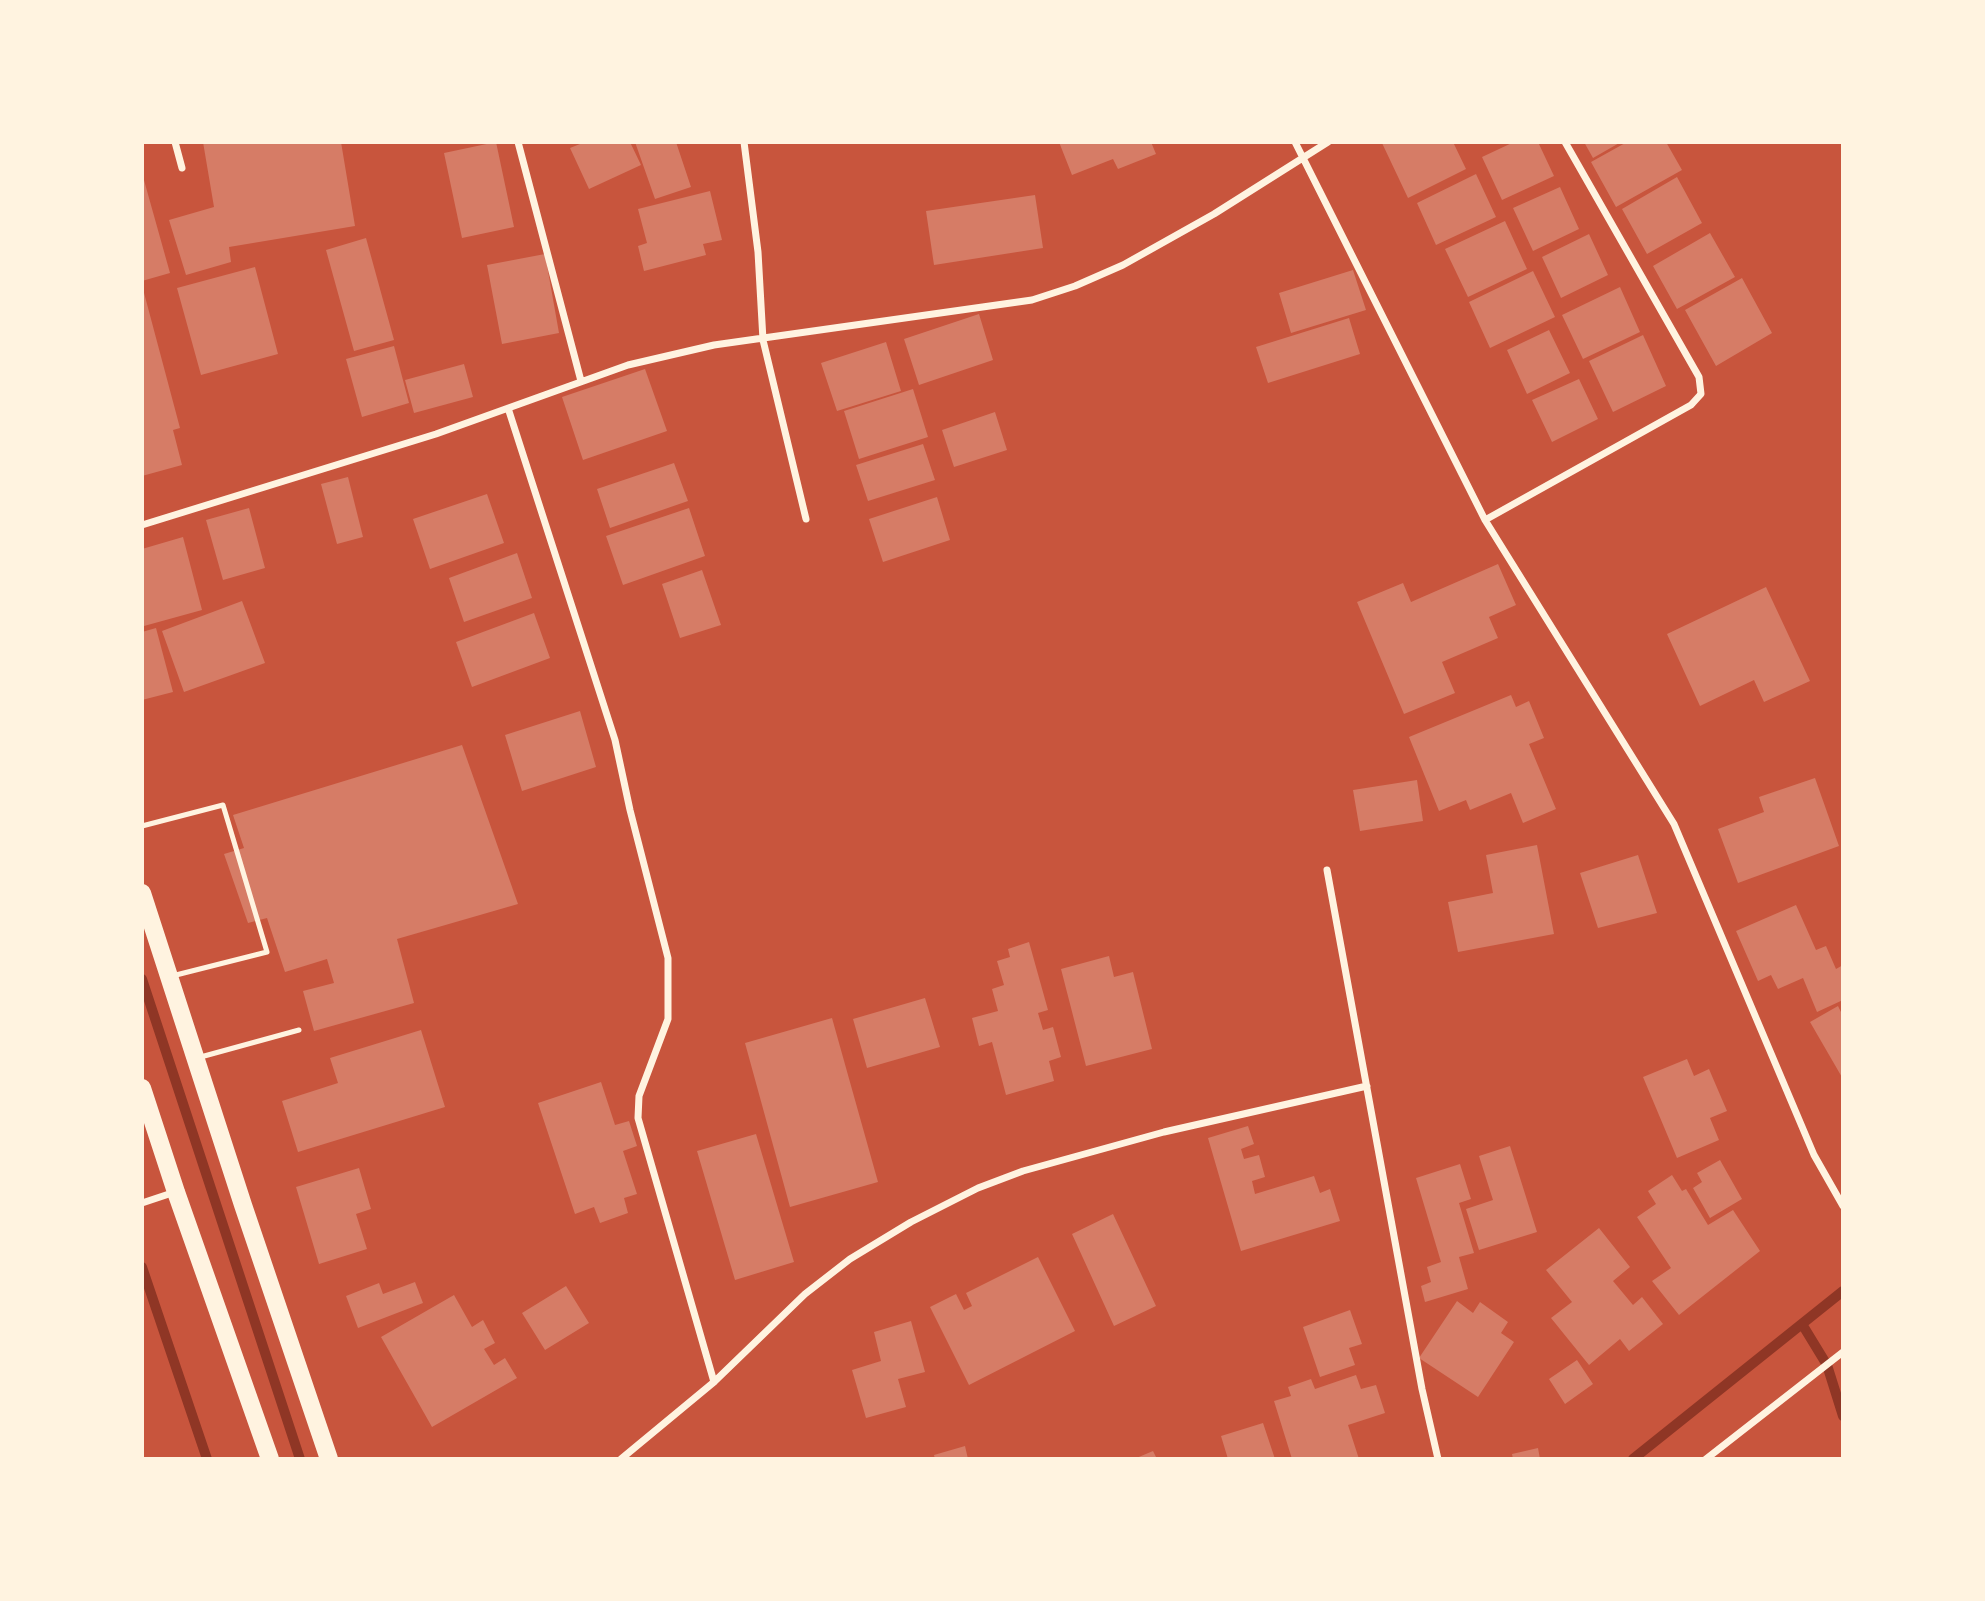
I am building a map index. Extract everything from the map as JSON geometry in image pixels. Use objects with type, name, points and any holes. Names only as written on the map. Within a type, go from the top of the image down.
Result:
[{"type":"main road","points":[[142,893],[329,1459]]},
{"type":"main road","points":[[142,1088],[271,1459]]},
{"type":"street","points":[[175,142],[182,168]]},
{"type":"street","points":[[518,142],[581,380]]},
{"type":"street","points":[[744,142],[758,251],[762,340],[806,519]]},
{"type":"street","points":[[1295,142],[1485,520],[1674,824],[1814,1155],[1843,1206]]},
{"type":"street","points":[[142,525],[347,463],[628,365],[714,345],[1020,302],[1065,289],[1123,265],[1214,214],[1328,142]]},
{"type":"street","points":[[1485,520],[1691,405],[1701,394],[1699,377],[1565,142]]},
{"type":"street","points":[[508,408],[615,740],[668,958],[668,1019],[639,1096],[638,1118],[714,1382]]},
{"type":"street","points":[[1327,870],[1422,1389],[1438,1459]]},
{"type":"street","points":[[621,1459],[714,1382],[805,1294],[850,1259],[911,1222],[978,1188],[1083,1153],[1367,1086]]},
{"type":"street","points":[[142,1203],[176,1192]]},
{"type":"street","points":[[1706,1459],[1843,1352]]},
{"type":"lane","points":[[142,826],[223,805],[267,952],[169,977]]},
{"type":"lane","points":[[195,1059],[299,1030]]},
{"type":"building","points":[[203,142],[341,142],[355,226],[229,247],[231,262],[186,275],[169,220],[214,207]]},
{"type":"building","points":[[496,142],[514,227],[462,238],[444,153]]},
{"type":"building","points":[[585,142],[630,142],[641,165],[589,189],[570,148]]},
{"type":"building","points":[[635,142],[676,142],[691,187],[655,199]]},
{"type":"building","points":[[1059,142],[1151,142],[1156,154],[1118,169],[1113,159],[1072,175]]},
{"type":"building","points":[[1453,142],[1466,169],[1408,198],[1382,143]]},
{"type":"building","points":[[1514,142],[1538,142],[1554,176],[1502,200],[1482,157]]},
{"type":"building","points":[[1584,142],[1621,142],[1593,158]]},
{"type":"building","points":[[1627,142],[1666,142],[1682,170],[1616,207],[1591,162]]},
{"type":"building","points":[[142,173],[170,273],[142,281]]},
{"type":"building","points":[[1476,174],[1496,217],[1436,245],[1417,203]]},
{"type":"building","points":[[1677,177],[1702,223],[1647,254],[1622,209]]},
{"type":"building","points":[[1560,187],[1579,229],[1533,251],[1513,208]]},
{"type":"building","points":[[710,191],[722,240],[703,244],[706,255],[644,271],[638,246],[647,243],[638,209]]},
{"type":"building","points":[[1035,195],[1043,248],[934,265],[926,211]]},
{"type":"building","points":[[1505,221],[1527,269],[1468,297],[1445,249]]},
{"type":"building","points":[[1710,233],[1735,277],[1677,309],[1653,266]]},
{"type":"building","points":[[1589,234],[1608,275],[1561,298],[1542,257]]},
{"type":"building","points":[[366,238],[394,340],[354,351],[326,250]]},
{"type":"building","points":[[545,254],[559,333],[502,344],[487,265]]},
{"type":"building","points":[[255,267],[278,354],[201,375],[177,288]]},
{"type":"building","points":[[1353,270],[1366,310],[1291,333],[1279,293]]},
{"type":"building","points":[[1533,271],[1555,317],[1490,348],[1469,302]]},
{"type":"building","points":[[1742,278],[1772,333],[1716,366],[1685,310]]},
{"type":"building","points":[[1620,287],[1640,332],[1583,359],[1562,315]]},
{"type":"building","points":[[143,289],[180,428],[173,430],[182,465],[142,476]]},
{"type":"building","points":[[979,314],[993,360],[919,385],[904,339]]},
{"type":"building","points":[[1349,318],[1360,354],[1268,383],[1256,347]]},
{"type":"building","points":[[1549,330],[1570,373],[1527,394],[1507,350]]},
{"type":"building","points":[[1643,335],[1666,386],[1613,412],[1589,361]]},
{"type":"building","points":[[886,342],[901,391],[837,411],[821,363]]},
{"type":"building","points":[[394,346],[409,403],[362,417],[346,359]]},
{"type":"building","points":[[464,364],[473,397],[414,413],[405,380]]},
{"type":"building","points":[[645,369],[667,431],[583,460],[562,397]]},
{"type":"building","points":[[1579,379],[1598,419],[1552,442],[1532,400]]},
{"type":"building","points":[[913,389],[928,437],[859,459],[844,411]]},
{"type":"building","points":[[995,412],[1007,450],[954,467],[942,430]]},
{"type":"building","points":[[923,444],[935,480],[868,501],[856,465]]},
{"type":"building","points":[[674,463],[688,501],[610,528],[597,489]]},
{"type":"building","points":[[348,477],[363,537],[337,544],[321,484]]},
{"type":"building","points":[[487,494],[504,543],[430,569],[413,519]]},
{"type":"building","points":[[937,497],[950,540],[883,562],[869,519]]},
{"type":"building","points":[[249,508],[265,568],[223,580],[206,520]]},
{"type":"building","points":[[689,508],[705,556],[623,585],[606,536]]},
{"type":"building","points":[[183,537],[202,610],[144,626],[142,549]]},
{"type":"building","points":[[517,553],[532,598],[464,622],[449,578]]},
{"type":"building","points":[[1498,564],[1516,605],[1489,617],[1498,638],[1442,662],[1455,693],[1404,714],[1357,602],[1403,583],[1411,602]]},
{"type":"building","points":[[702,570],[721,625],[680,638],[662,584]]},
{"type":"building","points":[[1766,587],[1810,681],[1764,702],[1754,680],[1700,706],[1667,634]]},
{"type":"building","points":[[242,601],[265,663],[184,692],[162,631]]},
{"type":"building","points":[[534,613],[550,658],[472,687],[456,642]]},
{"type":"building","points":[[156,628],[173,692],[142,700],[142,632]]},
{"type":"building","points":[[1511,695],[1516,707],[1529,701],[1544,738],[1529,744],[1556,809],[1523,823],[1511,793],[1470,810],[1466,800],[1439,811],[1409,737]]},
{"type":"building","points":[[580,711],[596,767],[522,791],[505,735]]},
{"type":"building","points":[[462,745],[518,904],[397,939],[414,1003],[314,1031],[303,991],[334,983],[327,959],[285,972],[267,918],[248,923],[224,854],[244,848],[233,815]]},
{"type":"building","points":[[1815,778],[1839,846],[1738,883],[1718,829],[1764,812],[1759,797]]},
{"type":"building","points":[[1417,780],[1423,821],[1360,831],[1353,790]]},
{"type":"building","points":[[1537,845],[1554,934],[1458,952],[1448,902],[1493,893],[1486,855]]},
{"type":"building","points":[[1638,855],[1657,913],[1598,928],[1580,873]]},
{"type":"building","points":[[1796,905],[1816,950],[1826,946],[1836,969],[1843,965],[1843,1000],[1817,1012],[1803,978],[1778,989],[1771,975],[1758,981],[1736,931]]},
{"type":"building","points":[[1029,942],[1048,1010],[1038,1013],[1043,1030],[1053,1027],[1061,1057],[1049,1061],[1054,1081],[1006,1095],[992,1042],[979,1046],[972,1018],[998,1011],[992,989],[1004,985],[997,961],[1010,957],[1008,949]]},
{"type":"building","points":[[1109,956],[1114,977],[1133,972],[1152,1049],[1086,1066],[1061,969]]},
{"type":"building","points":[[925,998],[940,1047],[867,1068],[853,1019]]},
{"type":"building","points":[[1838,1006],[1843,1016],[1843,1079],[1810,1022]]},
{"type":"building","points":[[832,1018],[878,1182],[790,1207],[745,1043]]},
{"type":"building","points":[[421,1030],[445,1107],[298,1152],[282,1101],[338,1083],[330,1058]]},
{"type":"building","points":[[1687,1059],[1694,1076],[1709,1069],[1727,1111],[1710,1118],[1719,1140],[1677,1158],[1643,1077]]},
{"type":"building","points":[[601,1082],[615,1125],[629,1121],[637,1146],[623,1151],[637,1194],[624,1198],[628,1213],[600,1223],[594,1207],[575,1214],[538,1103]]},
{"type":"building","points":[[1248,1126],[1254,1144],[1241,1149],[1244,1159],[1259,1155],[1265,1177],[1252,1181],[1255,1194],[1314,1176],[1320,1193],[1330,1189],[1340,1221],[1241,1251],[1208,1138]]},
{"type":"building","points":[[756,1134],[794,1262],[735,1280],[697,1151]]},
{"type":"building","points":[[1510,1146],[1537,1232],[1479,1250],[1466,1209],[1493,1200],[1479,1156]]},
{"type":"building","points":[[1720,1160],[1742,1199],[1710,1218],[1693,1188],[1702,1182],[1697,1173]]},
{"type":"building","points":[[1460,1164],[1471,1199],[1459,1203],[1474,1253],[1459,1257],[1468,1289],[1425,1302],[1421,1286],[1431,1282],[1427,1267],[1441,1262],[1416,1178]]},
{"type":"building","points":[[359,1168],[371,1209],[356,1214],[367,1249],[319,1264],[296,1187]]},
{"type":"building","points":[[1672,1175],[1682,1191],[1686,1189],[1708,1225],[1733,1210],[1760,1251],[1679,1315],[1652,1281],[1671,1268],[1637,1217],[1656,1204],[1648,1191]]},
{"type":"building","points":[[1113,1214],[1156,1306],[1114,1326],[1072,1234]]},
{"type":"building","points":[[1599,1228],[1630,1267],[1613,1281],[1633,1305],[1642,1297],[1663,1324],[1629,1351],[1620,1339],[1589,1365],[1551,1318],[1572,1302],[1546,1270]]},
{"type":"building","points":[[1038,1257],[1075,1331],[969,1385],[930,1307],[956,1294],[964,1310],[972,1306],[966,1293]]},
{"type":"building","points":[[415,1282],[423,1303],[358,1328],[346,1296],[379,1283],[383,1294]]},
{"type":"building","points":[[566,1286],[589,1323],[545,1350],[522,1313]]},
{"type":"building","points":[[454,1295],[472,1327],[483,1320],[495,1343],[484,1349],[494,1365],[505,1358],[517,1378],[432,1427],[381,1337]]},
{"type":"building","points":[[1457,1301],[1473,1313],[1480,1302],[1508,1322],[1501,1333],[1514,1342],[1478,1397],[1419,1358]]},
{"type":"building","points":[[1350,1310],[1362,1344],[1349,1348],[1355,1365],[1320,1377],[1303,1327]]},
{"type":"building","points":[[911,1321],[925,1372],[898,1379],[906,1407],[866,1418],[852,1370],[881,1361],[874,1332]]},
{"type":"building","points":[[1577,1360],[1593,1384],[1565,1404],[1549,1379]]},
{"type":"building","points":[[1356,1375],[1361,1389],[1376,1385],[1385,1413],[1348,1425],[1359,1459],[1292,1459],[1274,1401],[1291,1396],[1288,1387],[1311,1379],[1315,1389]]},
{"type":"building","points":[[1263,1423],[1275,1459],[1228,1459],[1221,1436]]},
{"type":"building","points":[[965,1446],[968,1459],[935,1459],[934,1455]]},
{"type":"building","points":[[1538,1448],[1540,1459],[1513,1459],[1512,1454]]},
{"type":"building","points":[[1153,1451],[1157,1459],[1134,1459]]},
{"type":"waterway","points":[[142,979],[300,1459]]},
{"type":"waterway","points":[[142,1267],[207,1459]]},
{"type":"waterway","points":[[1633,1459],[1843,1291]]},
{"type":"waterway","points":[[1802,1324],[1827,1365],[1843,1416]]}]
